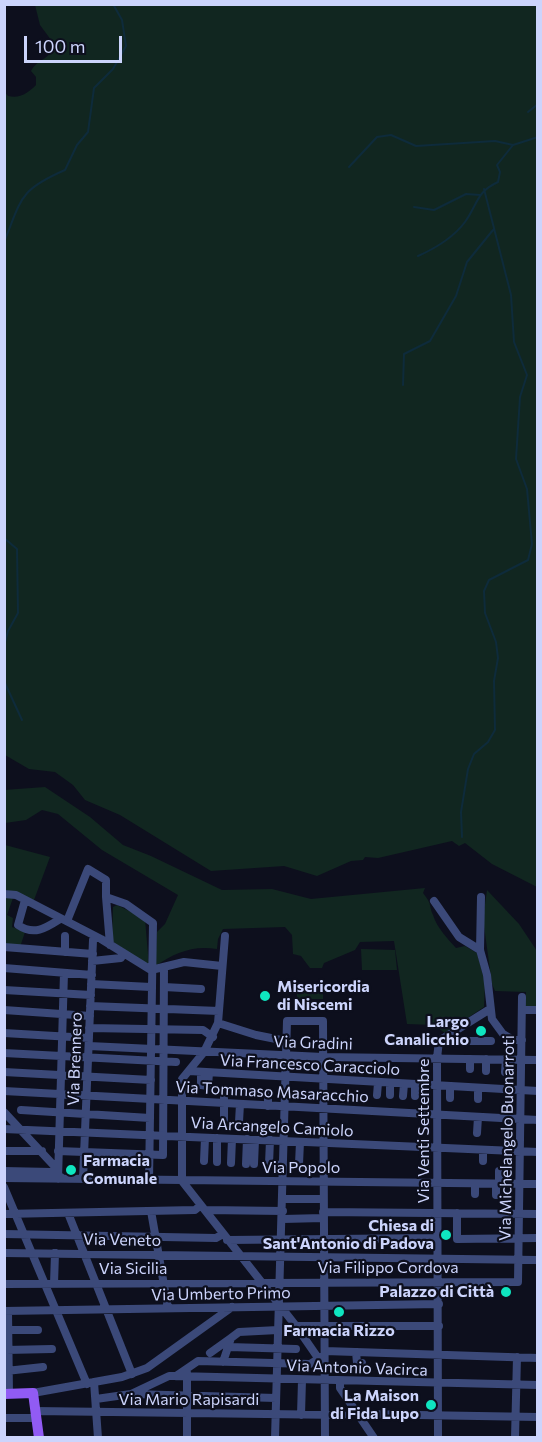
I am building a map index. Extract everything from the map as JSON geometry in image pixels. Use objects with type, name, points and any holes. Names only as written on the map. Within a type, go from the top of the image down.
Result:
[{"type":"main road","points":[[7,1394],[33,1393],[39,1437]]},
{"type":"street","points":[[25,900],[17,919],[18,925],[23,928],[44,930],[64,920],[88,869],[106,880],[110,945]]},
{"type":"street","points":[[4,894],[25,900],[64,920],[151,970],[184,962],[222,966]]},
{"type":"street","points":[[106,897],[126,904],[153,923],[149,1181]]},
{"type":"street","points":[[481,897],[480,950],[487,975],[493,1030],[513,1040],[522,1040]]},
{"type":"street","points":[[434,901],[459,937],[480,950]]},
{"type":"street","points":[[65,936],[65,952]]},
{"type":"street","points":[[182,1182],[182,1079],[204,1052],[218,1023],[225,936]]},
{"type":"street","name":"Via Brennero","points":[[83,1179],[93,940]]},
{"type":"street","points":[[4,947],[65,952],[107,961],[121,958],[123,954]]},
{"type":"street","points":[[58,1150],[163,1155],[164,966]]},
{"type":"street","points":[[4,968],[92,975]]},
{"type":"street","points":[[60,1176],[58,1150],[64,973]]},
{"type":"street","points":[[91,984],[151,987]]},
{"type":"street","points":[[164,987],[201,989]]},
{"type":"street","points":[[4,990],[91,995]]},
{"type":"street","name":"Via Michelangelo Buonarroti","points":[[516,1280],[522,997]]},
{"type":"street","points":[[90,1006],[219,1011]]},
{"type":"street","points":[[4,1010],[90,1016]]},
{"type":"street","points":[[440,1041],[490,1010]]},
{"type":"street","points":[[522,1010],[537,1010]]},
{"type":"street","points":[[275,1437],[287,1021],[323,1021],[323,1109],[327,1125],[323,1182],[323,1355],[325,1369],[374,1437]]},
{"type":"street","points":[[218,1023],[286,1041]]},
{"type":"street","points":[[89,1028],[203,1030],[213,1036]]},
{"type":"street","name":"Via Gradini","points":[[4,1033],[62,1036],[89,1042],[164,1051],[323,1057],[537,1060]]},
{"type":"street","points":[[440,1041],[491,1041]]},
{"type":"street","name":"Via Venti Settembre","points":[[438,1437],[437,1058],[440,1041]]},
{"type":"street","points":[[4,1053],[176,1062]]},
{"type":"street","points":[[470,1059],[470,1069]]},
{"type":"street","points":[[486,1059],[486,1071]]},
{"type":"street","points":[[506,1059],[506,1072]]},
{"type":"street","name":"Via Francesco Caracciolo","points":[[189,1071],[537,1091]]},
{"type":"street","points":[[4,1072],[151,1080]]},
{"type":"street","points":[[377,1095],[378,1083]]},
{"type":"street","points":[[390,1083],[390,1095]]},
{"type":"street","points":[[403,1096],[404,1084]]},
{"type":"street","points":[[415,1084],[415,1096]]},
{"type":"street","points":[[450,1086],[450,1098]]},
{"type":"street","points":[[478,1088],[478,1099]]},
{"type":"street","name":"Via Tommaso Masaracchio","points":[[4,1090],[183,1101],[224,1100],[240,1104],[323,1109],[405,1118],[438,1115],[537,1120]]},
{"type":"street","points":[[267,1106],[268,1092]]},
{"type":"street","points":[[224,1100],[224,1120]]},
{"type":"street","points":[[239,1122],[240,1104]]},
{"type":"street","points":[[21,1110],[150,1118]]},
{"type":"street","points":[[4,1112],[42,1151],[60,1176]]},
{"type":"street","points":[[477,1133],[478,1117]]},
{"type":"street","name":"Via Arcangelo Camiolo","points":[[4,1129],[537,1152]]},
{"type":"street","points":[[204,1161],[205,1138]]},
{"type":"street","points":[[217,1138],[217,1162]]},
{"type":"street","points":[[231,1163],[232,1139]]},
{"type":"street","points":[[250,1164],[251,1140]]},
{"type":"street","points":[[270,1140],[269,1164],[284,1164]]},
{"type":"street","points":[[299,1164],[300,1142]]},
{"type":"street","points":[[483,1150],[483,1161]]},
{"type":"street","points":[[4,1151],[42,1151]]},
{"type":"street","points":[[4,1171],[52,1172],[60,1176]]},
{"type":"street","points":[[496,1195],[499,1171]]},
{"type":"street","points":[[4,1178],[60,1176],[83,1179],[182,1182],[191,1186],[203,1208],[238,1255],[323,1355]]},
{"type":"street","name":"Via Popolo","points":[[191,1186],[283,1182],[537,1184]]},
{"type":"street","points":[[475,1184],[475,1194]]},
{"type":"street","points":[[4,1187],[44,1283],[90,1383],[96,1399],[98,1437]]},
{"type":"street","points":[[283,1199],[323,1199]]},
{"type":"street","points":[[4,1214],[203,1208],[283,1215],[537,1214]]},
{"type":"street","points":[[152,1211],[168,1308]]},
{"type":"street","points":[[68,1213],[132,1374]]},
{"type":"street","points":[[458,1213],[457,1239],[537,1238]]},
{"type":"street","points":[[4,1234],[282,1239],[438,1238]]},
{"type":"street","name":"Via Veneto","points":[[4,1252],[537,1260]]},
{"type":"street","points":[[54,1284],[55,1253]]},
{"type":"street","name":"Via Filippo Cordova","points":[[262,1282],[516,1280]]},
{"type":"street","name":"Via Sicilia","points":[[4,1284],[262,1282]]},
{"type":"street","name":"Via Umberto Primo","points":[[6,1311],[439,1304]]},
{"type":"street","points":[[33,1393],[132,1374],[159,1362],[232,1307]]},
{"type":"street","points":[[6,1311],[7,1394]]},
{"type":"street","points":[[296,1326],[439,1326]]},
{"type":"street","points":[[6,1330],[38,1330]]},
{"type":"street","points":[[210,1353],[244,1330],[278,1330]]},
{"type":"street","points":[[223,1362],[231,1338]]},
{"type":"street","points":[[229,1347],[296,1349]]},
{"type":"street","points":[[6,1350],[52,1349]]},
{"type":"street","points":[[356,1352],[357,1363],[362,1363]]},
{"type":"street","points":[[187,1437],[187,1373],[198,1361],[310,1364],[323,1355],[356,1352],[537,1358]]},
{"type":"street","points":[[515,1437],[517,1357]]},
{"type":"street","points":[[6,1371],[43,1367]]},
{"type":"street","name":"Via Antonio Vacirca","points":[[131,1394],[169,1376],[187,1373],[302,1380],[537,1385]]},
{"type":"street","points":[[301,1415],[302,1380]]},
{"type":"street","points":[[325,1437],[325,1415],[332,1380]]},
{"type":"street","points":[[96,1399],[131,1394],[276,1398]]},
{"type":"street","name":"Via Mario Rapisardi","points":[[4,1418],[97,1413],[343,1415]]},
{"type":"street","points":[[358,1414],[537,1417]]},
{"type":"green space","points":[[35,5],[537,5],[537,887],[492,864],[465,843],[459,846],[452,841],[378,858],[365,857],[363,860],[351,861],[317,876],[284,866],[211,871],[120,815],[85,800],[73,785],[55,772],[29,769],[5,755],[4,91],[8,96],[16,97],[24,95],[33,88],[36,85],[36,77],[31,71],[50,53],[54,44],[40,25]]},
{"type":"green space","points":[[45,787],[90,817],[123,845],[222,890],[272,889],[311,899],[425,888],[423,893],[443,933],[456,948],[465,946],[477,953],[485,982],[484,1007],[445,1033],[434,1025],[407,1024],[394,941],[360,942],[355,950],[324,963],[322,968],[310,968],[301,956],[293,954],[292,935],[285,927],[223,929],[218,939],[217,949],[200,948],[184,951],[155,966],[157,932],[165,924],[178,895],[102,850],[58,814],[42,810],[26,820],[5,823],[4,790]]},
{"type":"green space","points":[[5,845],[50,857],[34,900],[5,890]]},
{"type":"green space","points":[[487,890],[519,924],[537,951],[537,1007],[526,1007],[526,992],[495,991],[492,984],[483,919]]},
{"type":"green space","points":[[4,896],[13,898],[7,915],[13,918],[12,927],[25,932],[20,947],[5,945]]},
{"type":"green space","points":[[117,905],[145,919],[149,966],[112,941],[113,907]]},
{"type":"green space","points":[[361,949],[395,950],[397,970],[362,970]]},
{"type":"green space","points":[[297,985],[323,985],[323,999],[297,999]]},
{"type":"waterway","points":[[4,242],[24,197],[39,184],[65,170],[77,145],[88,132],[94,88],[113,69],[126,46],[122,20],[113,4]]},
{"type":"waterway","points":[[528,112],[538,104]]},
{"type":"waterway","points":[[349,167],[377,137],[391,135],[416,146],[495,141],[513,145]]},
{"type":"waterway","points":[[418,256],[444,242],[460,228],[481,194],[498,182],[500,172],[497,165],[513,145],[538,137]]},
{"type":"waterway","points":[[462,837],[461,812],[468,769],[474,754],[488,742],[495,730],[494,681],[498,658],[496,642],[485,613],[484,591],[489,580],[528,560],[532,544],[527,489],[516,459],[520,397],[527,375],[514,342],[511,295],[484,189]]},
{"type":"waterway","points":[[414,207],[434,210],[466,194],[480,195]]},
{"type":"waterway","points":[[403,385],[404,354],[430,341],[456,296],[467,262],[493,230]]},
{"type":"waterway","points":[[4,538],[17,549],[18,613],[8,631],[4,646]]},
{"type":"waterway","points":[[4,681],[22,720]]},
{"type":"place","name":"Misericordia di Niscemi","points":[[265,996]]},
{"type":"place","name":"Largo Canalicchio","points":[[481,1031]]},
{"type":"place","name":"Farmacia Comunale","points":[[71,1170]]},
{"type":"place","name":"Chiesa di Sant'Antonio di Padova","points":[[446,1235]]},
{"type":"place","name":"Palazzo di Città","points":[[506,1292]]},
{"type":"place","name":"Farmacia Rizzo","points":[[339,1312]]},
{"type":"place","name":"La Maison di Fida Lupo","points":[[431,1405]]}]
